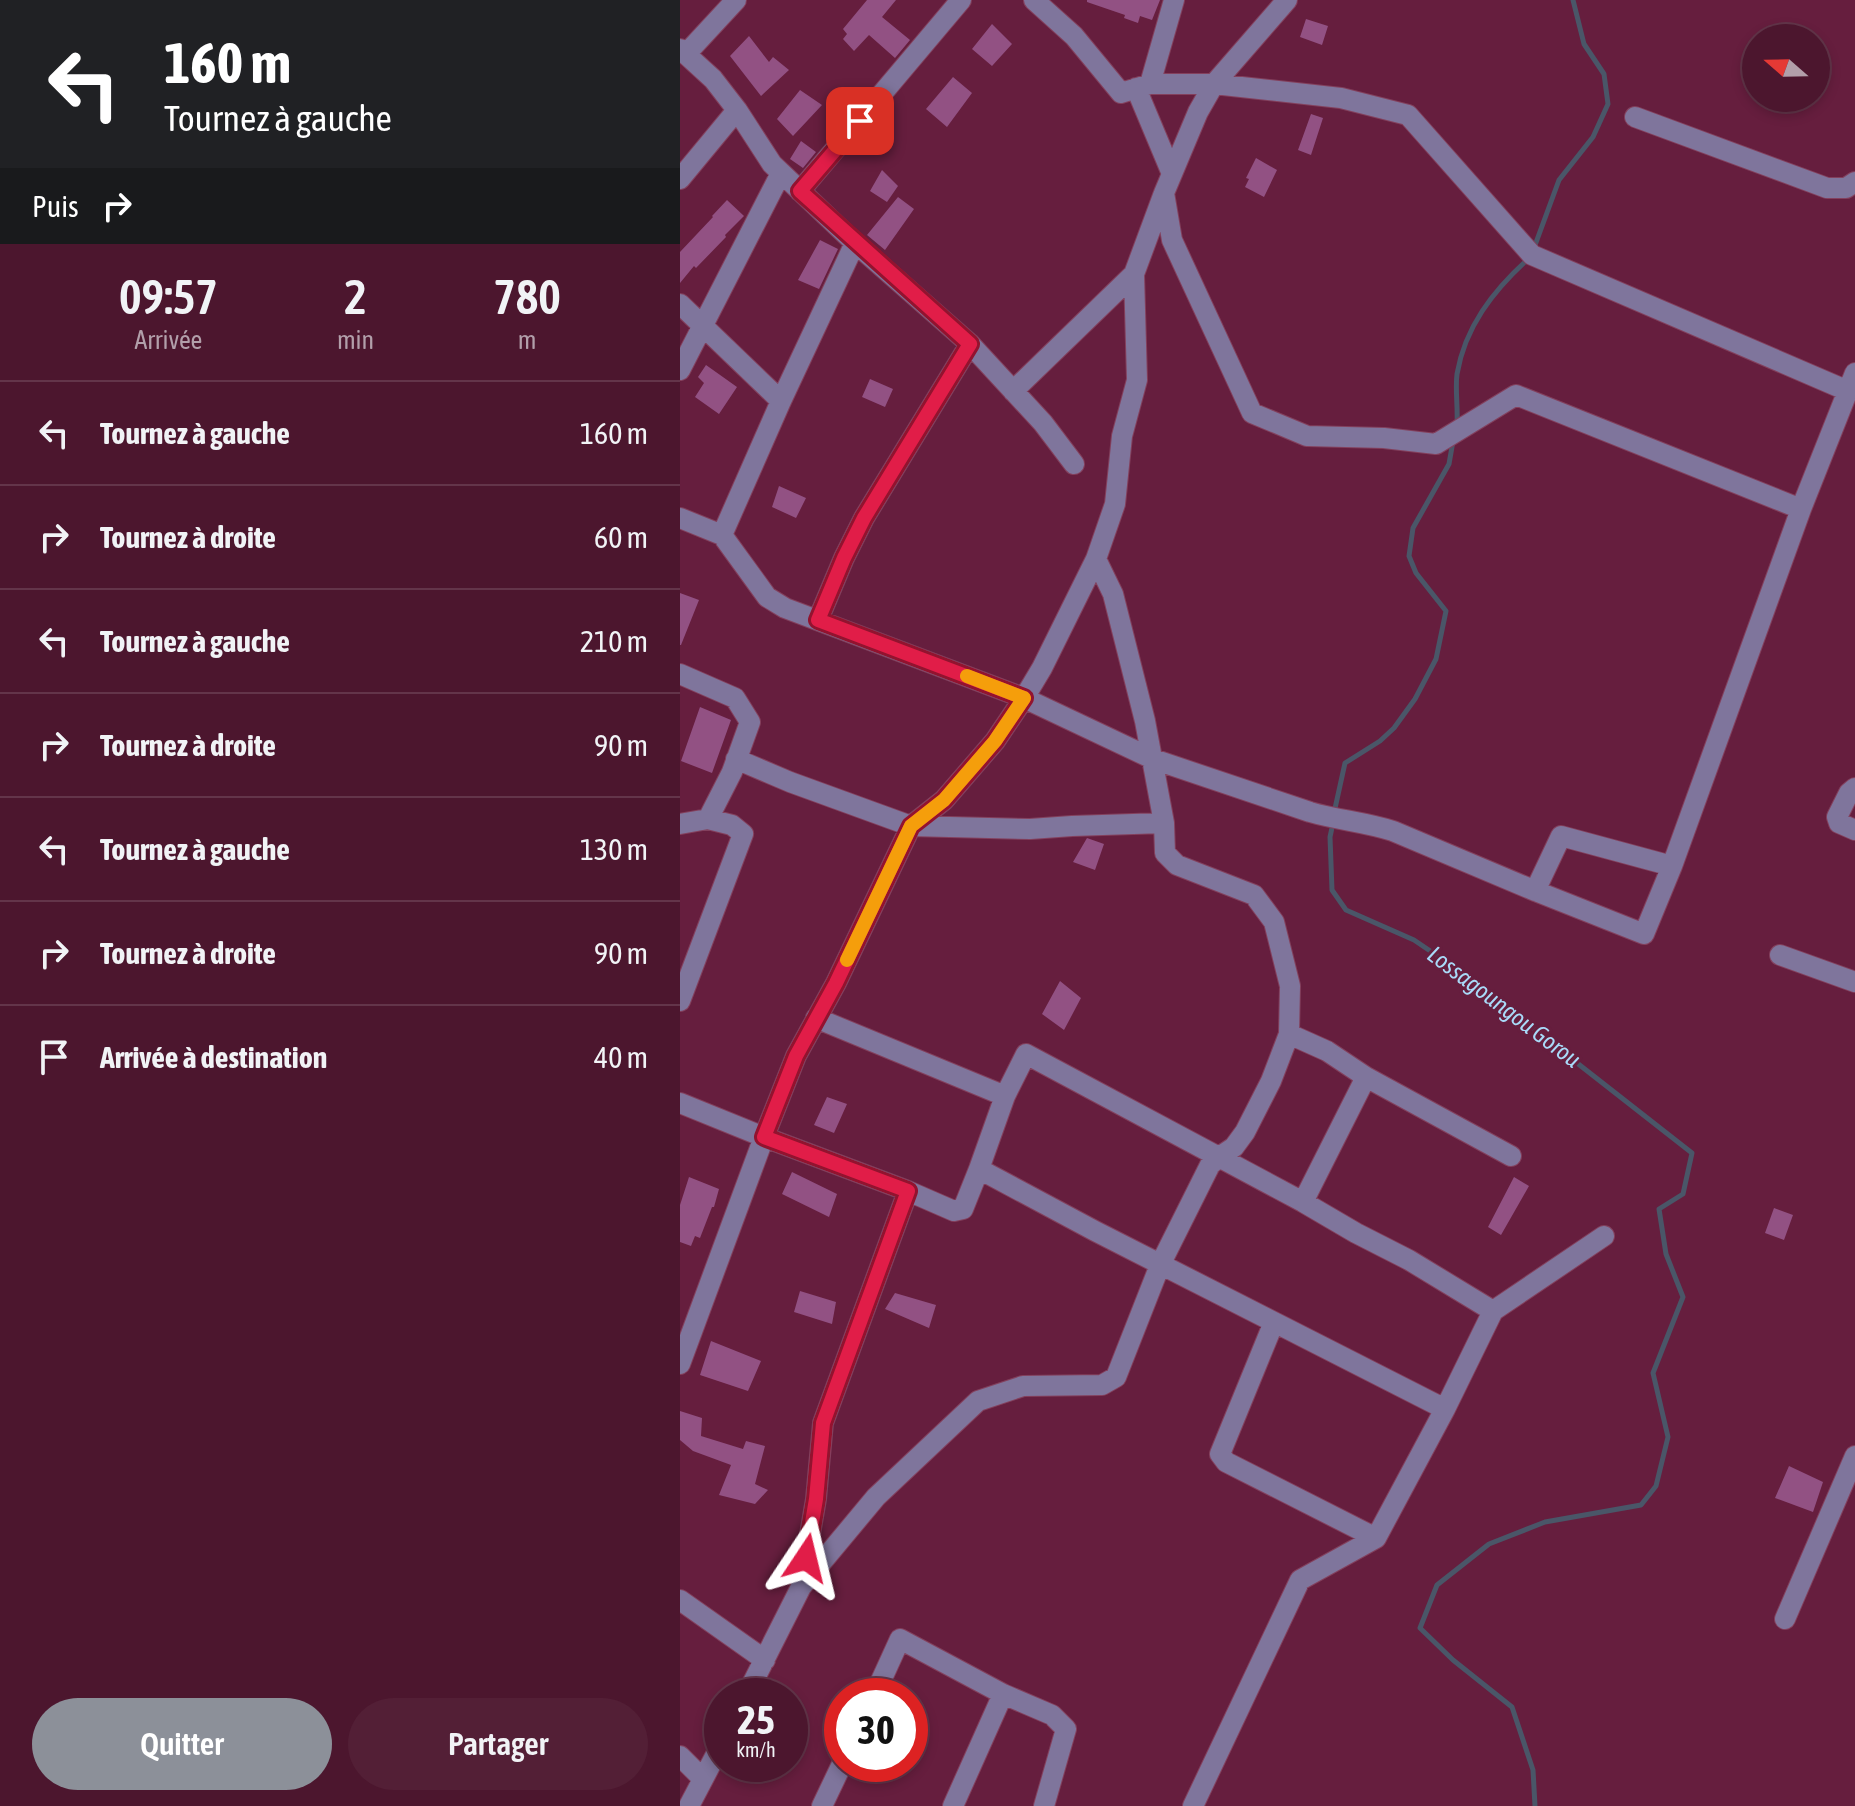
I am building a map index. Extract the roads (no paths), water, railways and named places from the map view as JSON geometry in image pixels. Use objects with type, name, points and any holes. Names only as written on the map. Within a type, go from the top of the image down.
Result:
[{"type":"street","points":[[736,0],[683,52],[713,79],[772,164],[855,243],[970,344],[1043,423],[1074,464]]},
{"type":"street","points":[[800,191],[961,0]]},
{"type":"street","points":[[680,518],[722,535],[767,597],[785,608],[1024,698],[1153,759],[1333,819],[1374,825],[1644,934],[1851,382],[1532,255],[1408,115],[1341,98],[1214,84],[1143,86],[1121,93],[1074,36],[1034,0]]},
{"type":"street","points":[[1174,0],[1143,86],[1168,183],[1172,240],[1252,413],[1307,436],[1384,438],[1436,444],[1516,395],[1801,509]]},
{"type":"street","points":[[680,1364],[796,1056],[836,983],[911,826],[944,800],[995,741],[1042,668],[1096,559],[1115,504],[1122,436],[1137,380],[1134,274],[1198,112],[1214,84],[1287,0]]},
{"type":"street","points":[[680,179],[737,110]]},
{"type":"street","points":[[1635,117],[1827,188],[1846,188],[1855,182]]},
{"type":"street","points":[[680,370],[781,173]]},
{"type":"street","points":[[722,535],[855,243]]},
{"type":"street","points":[[1013,391],[1134,274]]},
{"type":"street","points":[[680,304],[781,401]]},
{"type":"street","points":[[818,620],[864,518],[970,344]]},
{"type":"street","points":[[756,1678],[801,1587],[876,1497],[978,1401],[1023,1386],[1102,1385],[1116,1377],[1160,1265],[1210,1165],[1234,1147],[1245,1132],[1271,1081],[1289,1034],[1290,986],[1274,922],[1254,895],[1177,865],[1165,853],[1164,823],[1153,759],[1113,594],[1096,559]]},
{"type":"street","points":[[680,674],[735,698],[750,722],[732,772],[708,819]]},
{"type":"street","points":[[736,759],[911,826],[1030,829],[1164,823]]},
{"type":"street","points":[[1855,788],[1849,793],[1837,817],[1839,823],[1855,830]]},
{"type":"street","points":[[680,824],[708,819],[732,825],[743,834],[680,1001]]},
{"type":"street","points":[[1535,891],[1561,836],[1672,866]]},
{"type":"street","points":[[1780,955],[1855,982]]},
{"type":"street","points":[[816,1018],[1005,1096]]},
{"type":"street","points":[[1289,1034],[1327,1051],[1366,1077],[1511,1156]]},
{"type":"street","points":[[680,1103],[954,1211],[963,1209],[1005,1096],[1026,1054],[1409,1260],[1493,1311]]},
{"type":"street","points":[[1303,1202],[1366,1077]]},
{"type":"street","points":[[979,1169],[1160,1265],[1445,1409]]},
{"type":"street","points":[[801,1587],[816,1499],[823,1423],[908,1191]]},
{"type":"street","points":[[1193,1806],[1300,1580],[1376,1538],[1493,1311],[1604,1236]]},
{"type":"street","points":[[1274,1322],[1220,1454],[1226,1462],[1376,1538]]},
{"type":"street","points":[[1785,1619],[1855,1456]]},
{"type":"street","points":[[680,1600],[765,1660]]},
{"type":"street","points":[[882,1678],[900,1639],[1003,1694],[1052,1715],[1066,1729],[1044,1806]]},
{"type":"street","points":[[953,1806],[1003,1694]]},
{"type":"street","points":[[680,1756],[703,1779],[689,1806]]},
{"type":"street","points":[[822,1806],[833,1782]]},
{"type":"waterway","name":"Lossagoungou Gorou","points":[[1534,248],[1559,180],[1593,137],[1608,104],[1604,74],[1584,44],[1573,0]]},
{"type":"waterway","name":"Lossagoungou Gorou","points":[[1457,423],[1457,374],[1467,341],[1492,297],[1527,260]]},
{"type":"waterway","name":"Lossagoungou Gorou","points":[[1334,813],[1345,763],[1380,741],[1394,728],[1415,699],[1436,659],[1446,611],[1416,573],[1409,556],[1413,528],[1449,464],[1453,441]]},
{"type":"waterway","name":"Lossagoungou Gorou","points":[[1333,823],[1330,837],[1332,890],[1346,910],[1414,940],[1476,982],[1692,1153],[1683,1194],[1659,1209],[1666,1254],[1683,1297],[1653,1373],[1668,1437],[1656,1486],[1641,1505],[1545,1522],[1489,1544],[1437,1585],[1420,1628],[1453,1660],[1512,1707],[1533,1770],[1535,1806]]}]
